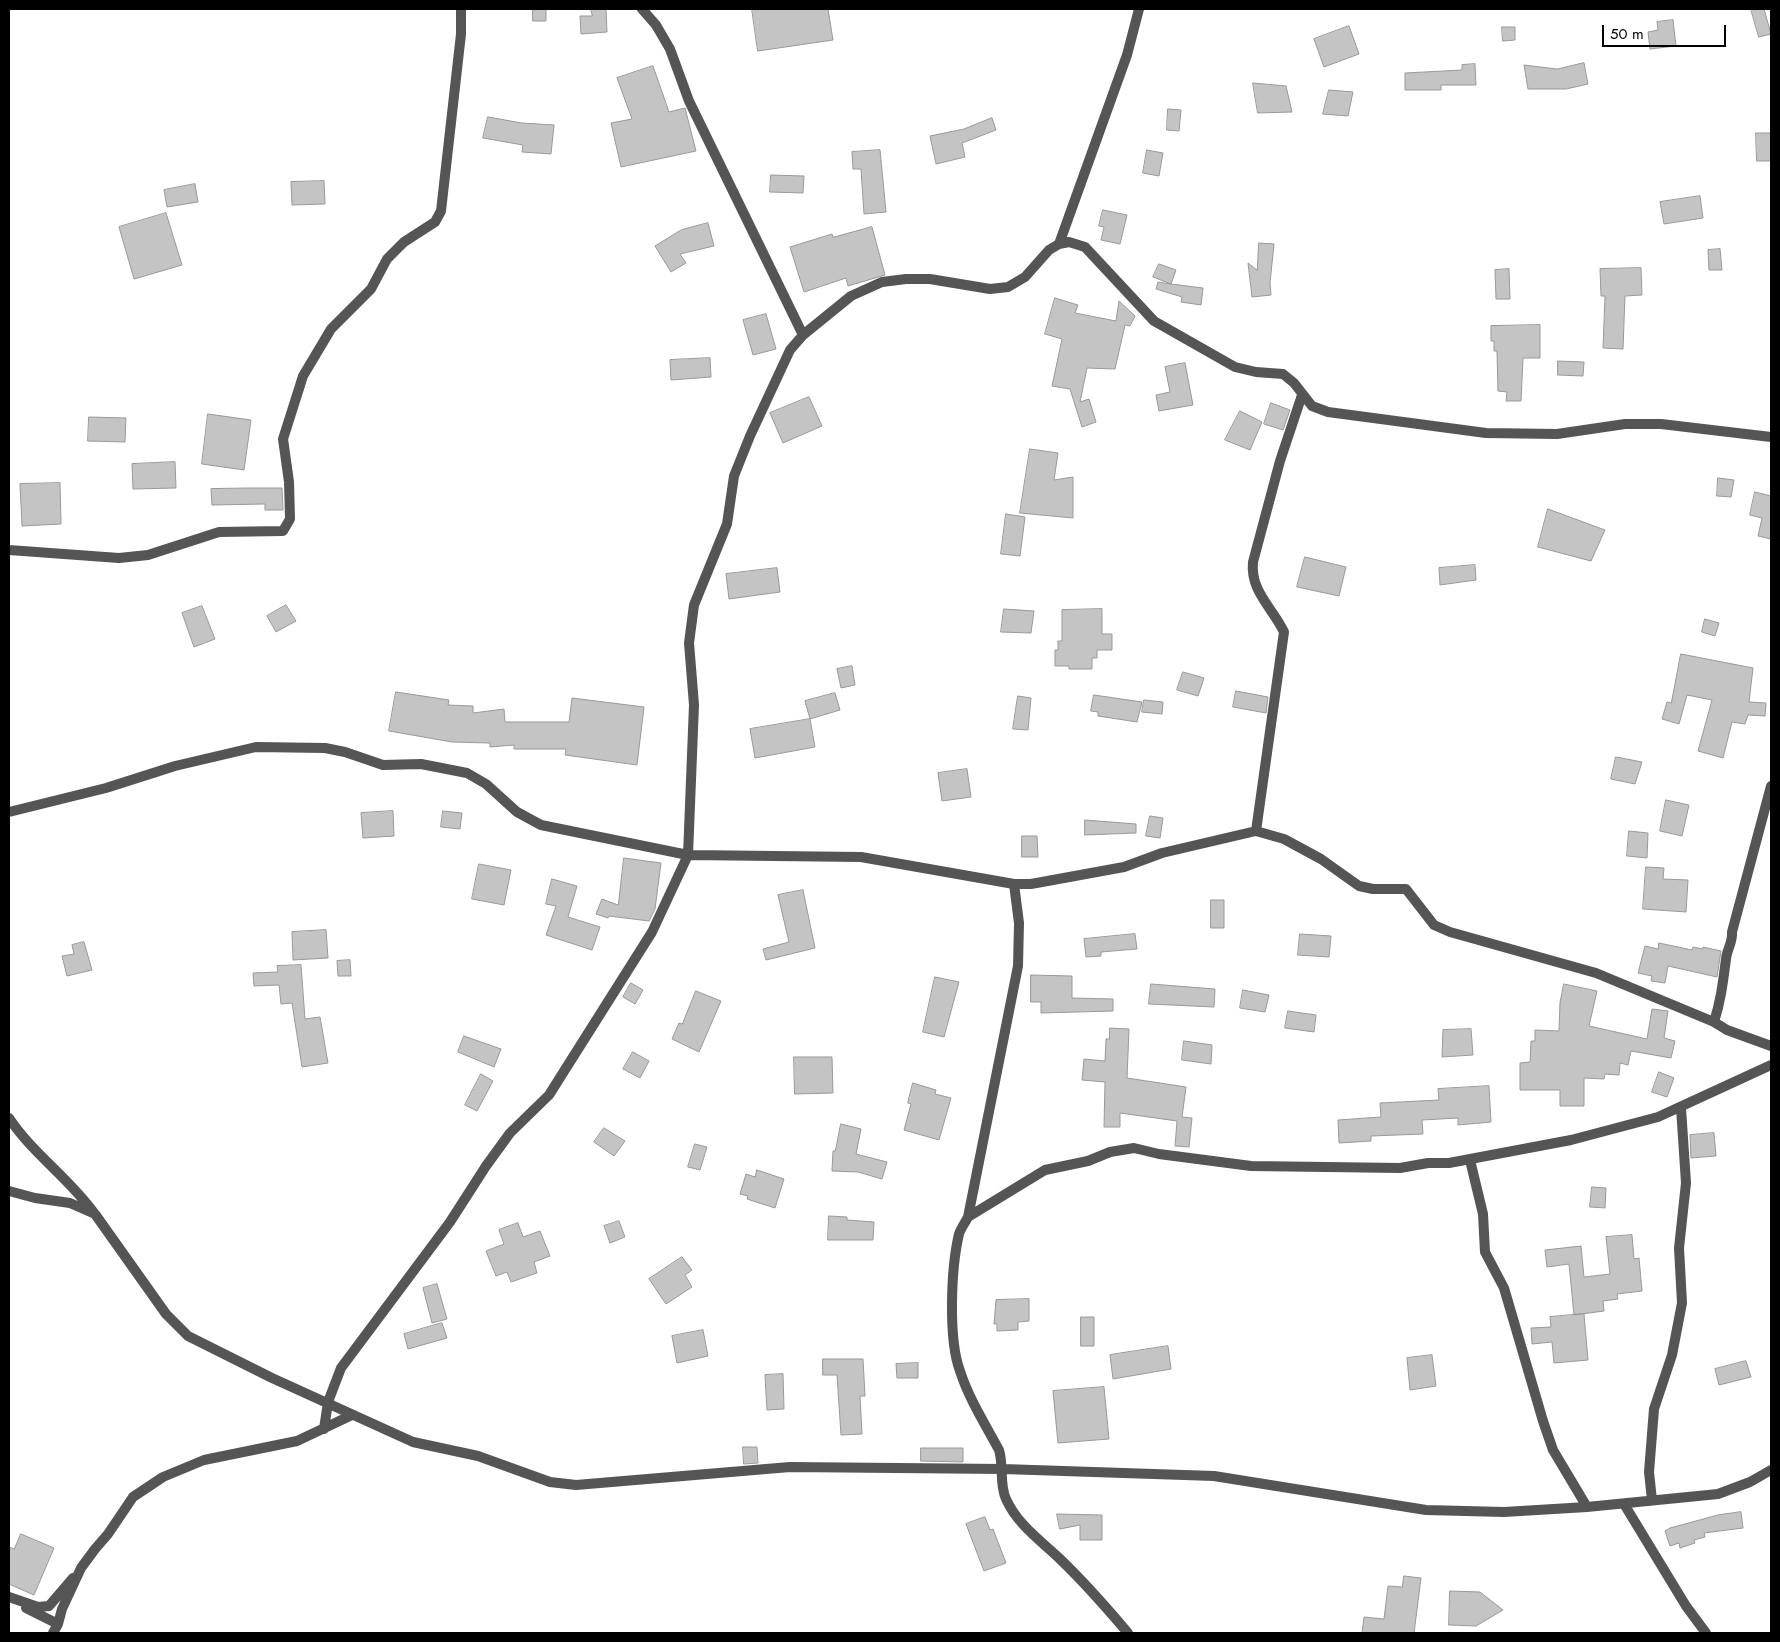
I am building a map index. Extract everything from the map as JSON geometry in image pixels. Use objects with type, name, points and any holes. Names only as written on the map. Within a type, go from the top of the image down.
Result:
[{"type":"street","points":[[9,550],[101,557],[148,555],[219,532],[283,531],[288,526],[290,519],[290,482],[282,439],[303,376],[331,328],[371,289],[387,259],[404,242],[435,222],[441,211],[461,34],[461,9]]},
{"type":"street","points":[[642,9],[660,30],[670,49],[689,101],[802,334]]},
{"type":"street","points":[[1059,244],[1127,55],[1139,9]]},
{"type":"street","points":[[324,1429],[328,1402],[341,1368],[450,1222],[510,1133],[550,1095],[652,932],[688,855],[694,705],[689,643],[694,605],[727,524],[734,476],[750,436],[790,350],[802,334],[851,296],[882,282],[906,279],[930,279],[990,289],[1008,287],[1025,277],[1049,250],[1059,244],[1069,242],[1086,248],[1154,321],[1235,367],[1256,372],[1283,374],[1294,383],[1312,406],[1328,412],[1486,433],[1557,434],[1625,424],[1661,424],[1771,437]]},
{"type":"street","points":[[1256,831],[1284,632],[1256,588],[1252,576],[1253,562],[1280,461],[1302,395]]},
{"type":"street","points":[[9,812],[106,788],[175,766],[256,747],[325,748],[345,752],[382,765],[421,764],[467,773],[486,784],[517,812],[541,824],[688,855],[861,857],[1014,884],[1032,884],[1124,867],[1162,853],[1256,831],[1284,839],[1321,859],[1359,886],[1373,889],[1406,889],[1434,925],[1450,932],[1596,973],[1714,1022],[1727,1030],[1771,1046]]},
{"type":"street","points":[[1714,1022],[1722,997],[1726,957],[1732,939],[1732,932],[1771,786]]},
{"type":"street","points":[[1014,884],[1019,923],[1018,966],[968,1217],[960,1232],[954,1261],[955,1349],[962,1376],[999,1450],[1006,1499],[1020,1520],[1099,1599],[1128,1633]]},
{"type":"street","points":[[968,1217],[1045,1170],[1088,1161],[1110,1152],[1134,1148],[1159,1154],[1251,1166],[1400,1168],[1470,1160],[1607,1132],[1682,1108],[1771,1065]]},
{"type":"street","points":[[1652,1500],[1649,1472],[1654,1409],[1672,1355],[1682,1303],[1679,1248],[1686,1183],[1682,1108]]},
{"type":"street","points":[[9,1118],[32,1146],[79,1191],[178,1328],[188,1336],[272,1378],[413,1442],[478,1456],[550,1482],[576,1485],[790,1467],[1003,1469],[1214,1476],[1426,1510],[1504,1512],[1624,1504],[1718,1494],[1750,1482],[1771,1470]]},
{"type":"street","points":[[1470,1160],[1483,1214],[1486,1252],[1504,1288],[1553,1450],[1587,1507]]},
{"type":"street","points":[[9,1191],[35,1198],[70,1203],[95,1214]]},
{"type":"street","points":[[9,1598],[38,1607],[49,1606],[108,1534],[133,1497],[162,1477],[204,1460],[297,1441],[352,1415]]},
{"type":"street","points":[[1624,1504],[1706,1633]]},
{"type":"street","points":[[9,1598],[56,1629],[62,1609],[81,1568]]},
{"type":"building","points":[[533,9],[546,9],[546,21],[533,21]]},
{"type":"building","points":[[591,9],[606,9],[607,32],[581,34],[580,16],[592,16]]},
{"type":"building","points":[[752,9],[828,9],[833,40],[758,51]]},
{"type":"building","points":[[1751,9],[1764,9],[1771,34],[1759,37]]},
{"type":"building","points":[[1673,20],[1676,46],[1650,49],[1648,32],[1658,30],[1657,22]]},
{"type":"building","points":[[1349,26],[1359,54],[1324,67],[1314,39]]},
{"type":"building","points":[[1502,27],[1515,27],[1515,40],[1503,41]]},
{"type":"building","points":[[1584,63],[1588,84],[1566,89],[1528,89],[1524,65],[1557,69]]},
{"type":"building","points":[[1475,64],[1476,85],[1441,85],[1441,90],[1405,90],[1405,73],[1462,70],[1462,65]]},
{"type":"building","points":[[653,66],[669,112],[685,108],[696,151],[621,167],[611,123],[632,119],[617,78]]},
{"type":"building","points":[[1253,83],[1286,86],[1292,112],[1258,113]]},
{"type":"building","points":[[1329,90],[1353,92],[1348,116],[1323,114]]},
{"type":"building","points":[[1168,109],[1181,110],[1179,131],[1167,130]]},
{"type":"building","points":[[488,117],[522,123],[554,125],[551,154],[522,152],[523,145],[483,138]]},
{"type":"building","points":[[992,118],[996,130],[962,143],[965,157],[936,164],[930,136],[964,129]]},
{"type":"building","points":[[1756,133],[1771,133],[1771,161],[1757,161]]},
{"type":"building","points":[[880,150],[886,212],[864,214],[861,169],[853,169],[852,152]]},
{"type":"building","points":[[1147,150],[1163,153],[1159,176],[1143,173]]},
{"type":"building","points":[[771,175],[804,176],[803,193],[770,192]]},
{"type":"building","points":[[324,181],[325,204],[292,205],[291,182]]},
{"type":"building","points":[[195,184],[198,202],[167,207],[164,190]]},
{"type":"building","points":[[1700,196],[1703,218],[1664,224],[1660,202]]},
{"type":"building","points":[[1103,210],[1127,215],[1120,244],[1101,240],[1104,227],[1099,226]]},
{"type":"building","points":[[166,213],[182,265],[134,279],[119,227]]},
{"type":"building","points":[[708,223],[714,246],[680,254],[686,263],[671,272],[655,246],[681,230]]},
{"type":"building","points":[[872,227],[885,275],[848,286],[846,278],[804,292],[790,247],[832,234],[833,237]]},
{"type":"building","points":[[1259,243],[1274,244],[1270,283],[1271,295],[1252,297],[1248,263],[1257,270]]},
{"type":"building","points":[[1720,249],[1722,270],[1709,270],[1708,250]]},
{"type":"building","points":[[1159,264],[1176,270],[1171,284],[1153,277]]},
{"type":"building","points":[[1641,268],[1642,295],[1625,296],[1623,349],[1603,348],[1605,296],[1601,296],[1600,269]]},
{"type":"building","points":[[1509,269],[1510,299],[1496,299],[1495,270]]},
{"type":"building","points":[[1158,282],[1203,288],[1201,305],[1181,302],[1182,297],[1156,289]]},
{"type":"building","points":[[1055,298],[1078,305],[1075,313],[1116,321],[1119,301],[1135,316],[1130,326],[1125,325],[1115,369],[1087,368],[1080,402],[1089,399],[1096,422],[1082,427],[1070,389],[1052,386],[1062,339],[1045,334]]},
{"type":"building","points":[[766,314],[776,349],[753,355],[743,320]]},
{"type":"building","points":[[1540,325],[1540,358],[1523,358],[1521,401],[1506,401],[1507,392],[1498,391],[1497,351],[1494,351],[1494,341],[1491,341],[1491,326]]},
{"type":"building","points":[[710,358],[711,377],[671,380],[670,360]]},
{"type":"building","points":[[1558,361],[1584,362],[1583,376],[1558,375]]},
{"type":"building","points":[[1185,363],[1193,405],[1159,411],[1156,395],[1170,392],[1165,367]]},
{"type":"building","points":[[809,397],[822,426],[783,443],[770,413]]},
{"type":"building","points":[[1271,403],[1290,410],[1283,430],[1264,424]]},
{"type":"building","points":[[1240,411],[1262,422],[1250,450],[1225,440]]},
{"type":"building","points":[[208,414],[251,420],[244,470],[202,464]]},
{"type":"building","points":[[89,417],[126,418],[125,442],[88,441]]},
{"type":"building","points":[[1030,449],[1058,453],[1054,480],[1073,477],[1073,518],[1020,513]]},
{"type":"building","points":[[175,462],[176,488],[133,489],[132,464]]},
{"type":"building","points":[[1718,478],[1734,480],[1731,497],[1717,496]]},
{"type":"building","points":[[60,483],[61,524],[22,526],[20,484]]},
{"type":"building","points":[[282,488],[283,510],[265,510],[265,504],[212,505],[211,489]]},
{"type":"building","points":[[1755,492],[1771,496],[1771,539],[1758,536],[1762,518],[1750,515]]},
{"type":"building","points":[[1548,509],[1605,530],[1591,561],[1538,547]]},
{"type":"building","points":[[1006,514],[1025,517],[1020,556],[1001,554]]},
{"type":"building","points":[[1305,557],[1346,567],[1339,596],[1297,587]]},
{"type":"building","points":[[1475,565],[1476,580],[1440,585],[1439,568]]},
{"type":"building","points":[[777,568],[780,592],[729,599],[726,574]]},
{"type":"building","points":[[286,605],[296,621],[276,632],[267,616]]},
{"type":"building","points":[[202,606],[215,639],[194,647],[182,613]]},
{"type":"building","points":[[1004,609],[1034,611],[1031,633],[1001,632]]},
{"type":"building","points":[[1102,609],[1102,634],[1112,634],[1112,650],[1097,650],[1097,658],[1092,658],[1092,669],[1069,669],[1069,666],[1055,666],[1055,650],[1058,650],[1058,641],[1062,641],[1062,610]]},
{"type":"building","points":[[1705,619],[1719,623],[1715,636],[1702,632]]},
{"type":"building","points":[[1681,654],[1753,668],[1749,702],[1766,703],[1765,716],[1748,715],[1745,724],[1732,722],[1723,758],[1698,751],[1712,700],[1687,695],[1679,724],[1662,719],[1667,702],[1671,703]]},
{"type":"building","points":[[852,666],[855,685],[841,688],[837,669]]},
{"type":"building","points":[[1183,672],[1204,678],[1198,696],[1177,690]]},
{"type":"building","points":[[1236,691],[1268,697],[1266,713],[1233,707]]},
{"type":"building","points":[[396,692],[449,700],[448,705],[473,706],[473,713],[504,709],[505,722],[569,722],[572,698],[644,707],[637,765],[565,755],[566,749],[514,749],[514,745],[490,747],[490,743],[452,742],[389,731]]},
{"type":"building","points":[[835,693],[840,710],[810,719],[805,701]]},
{"type":"building","points":[[1094,695],[1142,702],[1137,722],[1098,716],[1098,712],[1091,711]]},
{"type":"building","points":[[1018,696],[1031,698],[1028,730],[1013,729]]},
{"type":"building","points":[[1144,700],[1163,702],[1162,714],[1142,712]]},
{"type":"building","points":[[810,719],[815,747],[755,758],[750,729]]},
{"type":"building","points":[[1616,757],[1642,762],[1635,784],[1611,779]]},
{"type":"building","points":[[967,769],[971,797],[942,801],[938,773]]},
{"type":"building","points":[[1666,800],[1689,805],[1682,836],[1660,831]]},
{"type":"building","points":[[393,811],[394,836],[363,838],[361,813]]},
{"type":"building","points":[[443,811],[462,813],[460,829],[441,827]]},
{"type":"building","points":[[1150,816],[1163,818],[1160,838],[1146,836]]},
{"type":"building","points":[[1085,820],[1136,824],[1136,833],[1085,835]]},
{"type":"building","points":[[1629,831],[1648,833],[1647,858],[1627,856]]},
{"type":"building","points":[[1022,836],[1037,836],[1038,857],[1022,857]]},
{"type":"building","points":[[624,858],[661,863],[655,909],[649,921],[609,916],[608,918],[596,914],[602,899],[618,905]]},
{"type":"building","points":[[479,864],[511,870],[504,905],[472,899]]},
{"type":"building","points":[[1646,867],[1664,868],[1663,879],[1688,880],[1686,912],[1643,909]]},
{"type":"building","points":[[552,879],[577,886],[568,917],[600,927],[592,950],[546,935],[556,906],[546,904]]},
{"type":"building","points":[[803,890],[815,948],[766,960],[763,949],[789,942],[778,895]]},
{"type":"building","points":[[1211,900],[1224,900],[1224,928],[1211,928]]},
{"type":"building","points":[[326,930],[328,958],[293,960],[292,932]]},
{"type":"building","points":[[1135,934],[1137,949],[1101,952],[1101,956],[1086,957],[1084,939]]},
{"type":"building","points":[[1300,934],[1331,936],[1329,957],[1298,955]]},
{"type":"building","points":[[84,942],[92,970],[67,976],[62,956],[74,954],[72,945]]},
{"type":"building","points":[[1659,943],[1692,950],[1693,947],[1703,949],[1703,947],[1721,951],[1717,977],[1668,966],[1665,983],[1651,981],[1652,976],[1638,973],[1645,946],[1658,949]]},
{"type":"building","points":[[350,960],[351,976],[338,976],[337,961]]},
{"type":"building","points":[[301,965],[305,1019],[320,1017],[328,1063],[302,1067],[292,1003],[281,1004],[279,985],[254,986],[253,973],[278,972],[277,966]]},
{"type":"building","points":[[1031,975],[1072,976],[1072,998],[1113,999],[1113,1011],[1041,1013],[1041,1002],[1031,1002]]},
{"type":"building","points":[[935,977],[959,982],[944,1037],[923,1032]]},
{"type":"building","points":[[631,983],[643,990],[635,1004],[623,997]]},
{"type":"building","points":[[1151,984],[1215,989],[1214,1007],[1149,1004]]},
{"type":"building","points":[[1564,984],[1597,991],[1589,1026],[1647,1039],[1652,1009],[1668,1011],[1664,1038],[1675,1041],[1671,1058],[1631,1051],[1628,1065],[1620,1063],[1619,1075],[1605,1074],[1604,1079],[1584,1078],[1584,1106],[1560,1106],[1560,1090],[1520,1090],[1520,1063],[1530,1062],[1531,1041],[1535,1041],[1535,1030],[1559,1031],[1560,1003]]},
{"type":"building","points":[[1243,990],[1269,995],[1265,1012],[1240,1008]]},
{"type":"building","points":[[696,991],[721,1001],[699,1052],[672,1039],[679,1023],[682,1024]]},
{"type":"building","points":[[1288,1011],[1316,1015],[1314,1032],[1285,1028]]},
{"type":"building","points":[[1110,1028],[1129,1029],[1127,1078],[1186,1087],[1182,1117],[1192,1118],[1189,1147],[1175,1146],[1177,1121],[1120,1113],[1120,1127],[1104,1127],[1105,1082],[1082,1080],[1084,1059],[1105,1061],[1106,1039],[1109,1039]]},
{"type":"building","points":[[1471,1029],[1473,1055],[1442,1057],[1443,1030]]},
{"type":"building","points":[[464,1036],[501,1049],[494,1067],[458,1052]]},
{"type":"building","points":[[1184,1041],[1212,1045],[1211,1064],[1182,1060]]},
{"type":"building","points":[[633,1052],[649,1061],[640,1078],[623,1069]]},
{"type":"building","points":[[794,1057],[832,1057],[833,1093],[795,1094]]},
{"type":"building","points":[[1659,1072],[1674,1078],[1667,1097],[1652,1092]]},
{"type":"building","points":[[481,1074],[493,1081],[477,1111],[465,1105]]},
{"type":"building","points":[[913,1083],[936,1090],[935,1094],[951,1098],[939,1140],[904,1130],[911,1104],[908,1103]]},
{"type":"building","points":[[1489,1086],[1491,1122],[1458,1125],[1458,1118],[1422,1120],[1423,1134],[1371,1136],[1371,1141],[1339,1143],[1338,1120],[1381,1117],[1380,1103],[1439,1100],[1438,1089]]},
{"type":"building","points":[[841,1124],[861,1129],[856,1154],[887,1162],[882,1179],[858,1172],[832,1171],[833,1151],[835,1151]]},
{"type":"building","points":[[604,1128],[625,1141],[614,1156],[594,1142]]},
{"type":"building","points":[[1714,1133],[1716,1156],[1691,1158],[1690,1135]]},
{"type":"building","points":[[695,1144],[707,1147],[700,1170],[688,1167]]},
{"type":"building","points":[[757,1170],[784,1179],[775,1208],[747,1199],[748,1196],[740,1194],[746,1174],[755,1177]]},
{"type":"building","points":[[1592,1187],[1606,1188],[1605,1208],[1590,1207]]},
{"type":"building","points":[[829,1216],[847,1217],[847,1220],[874,1222],[873,1240],[828,1240]]},
{"type":"building","points":[[619,1221],[625,1237],[610,1243],[604,1226]]},
{"type":"building","points":[[518,1223],[523,1237],[540,1231],[550,1256],[534,1262],[537,1273],[511,1282],[507,1272],[496,1276],[486,1251],[504,1244],[499,1230]]},
{"type":"building","points":[[1632,1235],[1634,1259],[1639,1258],[1642,1291],[1617,1294],[1618,1299],[1603,1301],[1604,1311],[1574,1315],[1569,1264],[1547,1267],[1545,1250],[1581,1246],[1584,1277],[1610,1274],[1606,1237]]},
{"type":"building","points":[[682,1257],[692,1270],[685,1275],[692,1287],[666,1304],[649,1279]]},
{"type":"building","points":[[437,1284],[447,1319],[432,1323],[423,1288]]},
{"type":"building","points":[[1029,1299],[1029,1321],[1018,1322],[1018,1330],[997,1331],[997,1324],[994,1324],[996,1300]]},
{"type":"building","points":[[1584,1314],[1588,1360],[1554,1363],[1552,1342],[1532,1344],[1531,1328],[1551,1327],[1550,1317]]},
{"type":"building","points":[[1081,1317],[1094,1317],[1094,1346],[1081,1346]]},
{"type":"building","points":[[442,1323],[447,1338],[408,1349],[404,1334]]},
{"type":"building","points":[[703,1330],[708,1356],[677,1363],[672,1336]]},
{"type":"building","points":[[1168,1346],[1171,1369],[1113,1379],[1110,1355]]},
{"type":"building","points":[[1432,1355],[1436,1386],[1410,1390],[1407,1358]]},
{"type":"building","points":[[823,1359],[863,1359],[865,1396],[860,1396],[862,1434],[841,1435],[837,1375],[823,1375]]},
{"type":"building","points":[[1746,1361],[1751,1377],[1719,1385],[1715,1369]]},
{"type":"building","points":[[918,1363],[918,1378],[897,1378],[896,1364]]},
{"type":"building","points":[[783,1374],[784,1409],[767,1410],[765,1375]]},
{"type":"building","points":[[1104,1387],[1109,1439],[1058,1443],[1053,1391]]},
{"type":"building","points":[[743,1447],[757,1447],[758,1463],[744,1464]]},
{"type":"building","points":[[921,1448],[963,1448],[963,1462],[921,1461]]},
{"type":"building","points":[[1741,1512],[1743,1528],[1704,1533],[1705,1537],[1694,1540],[1695,1543],[1680,1548],[1679,1543],[1670,1546],[1665,1531],[1670,1528],[1718,1515]]},
{"type":"building","points":[[1057,1514],[1102,1515],[1102,1540],[1080,1540],[1080,1525],[1060,1529]]},
{"type":"building","points":[[985,1517],[990,1530],[993,1529],[1006,1563],[984,1571],[966,1524]]},
{"type":"building","points":[[21,1534],[54,1548],[34,1595],[9,1584],[9,1547],[14,1549]]},
{"type":"building","points":[[1404,1576],[1421,1578],[1414,1633],[1362,1633],[1364,1617],[1384,1619],[1388,1586],[1402,1587]]},
{"type":"building","points":[[1450,1591],[1480,1592],[1503,1610],[1476,1626],[1449,1625]]}]
